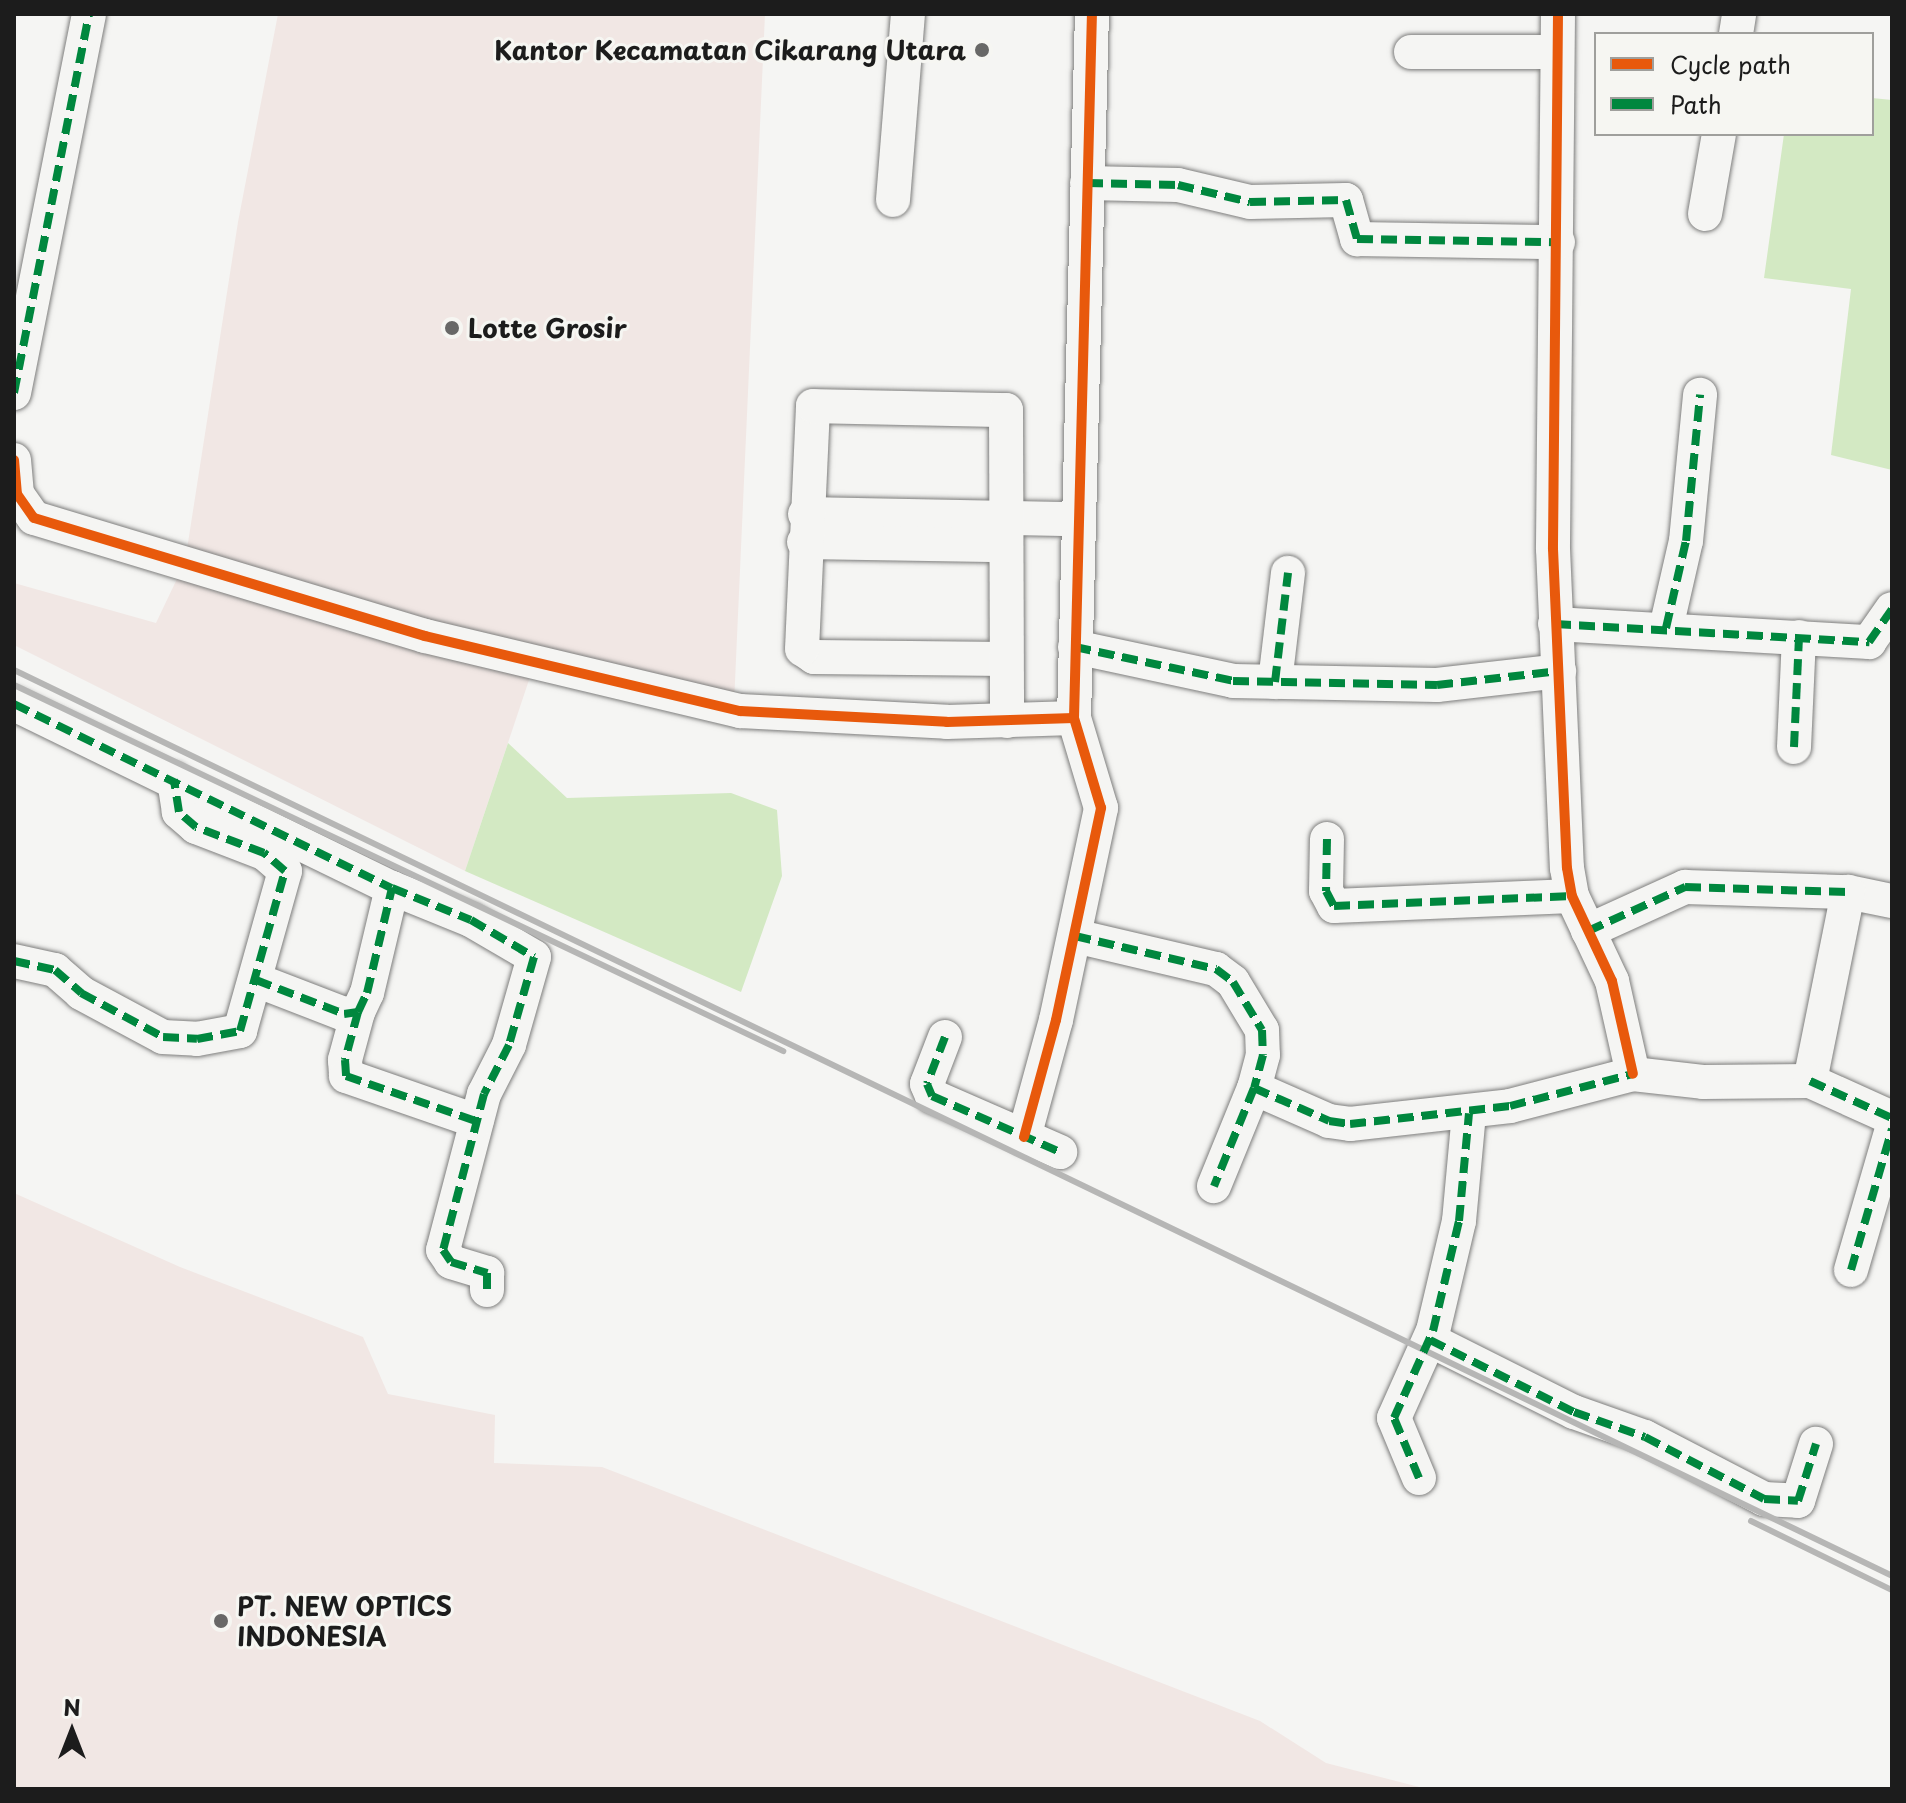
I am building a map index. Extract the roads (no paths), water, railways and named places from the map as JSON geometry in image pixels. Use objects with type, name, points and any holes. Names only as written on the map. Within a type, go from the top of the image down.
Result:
[{"type":"street","points":[[14,393],[89,14]]},
{"type":"street","points":[[893,200],[908,14]]},
{"type":"street","points":[[1024,1137],[1075,936],[1101,808],[1074,718],[1076,519],[1092,14]]},
{"type":"street","points":[[1558,14],[1555,624],[1572,896],[1612,981],[1633,1074]]},
{"type":"street","points":[[1411,52],[1557,52]]},
{"type":"street","points":[[1705,214],[1719,136]]},
{"type":"street","points":[[1087,183],[1178,185],[1250,202],[1346,200],[1357,239],[1558,242]]},
{"type":"street","points":[[1666,628],[1686,541],[1700,395]]},
{"type":"street","points":[[1005,659],[806,654],[802,649],[805,528],[813,406],[1003,407],[1007,721]]},
{"type":"street","points":[[14,460],[17,494],[34,518],[425,636],[740,711],[1007,721],[1074,718]]},
{"type":"street","points":[[805,528],[1006,532],[1076,519]]},
{"type":"street","points":[[1275,682],[1288,573]]},
{"type":"street","points":[[1555,624],[1869,642],[1892,609]]},
{"type":"street","points":[[1794,747],[1799,637]]},
{"type":"street","points":[[1075,647],[1217,680],[1437,685],[1559,671]]},
{"type":"street","points":[[14,704],[174,779],[392,888],[471,920],[534,957],[509,1045],[476,1121],[443,1255],[451,1262],[487,1273],[487,1290]]},
{"type":"street","points":[[14,961],[55,970],[128,1021],[178,1039],[240,1031],[285,871],[264,853],[196,827],[179,812],[174,779]]},
{"type":"street","points":[[1327,839],[1326,891],[1334,906],[1572,896]]},
{"type":"street","points":[[1588,931],[1685,887],[1848,892],[1892,901]]},
{"type":"street","points":[[392,888],[367,993],[358,1012],[345,1060],[346,1076],[476,1121]]},
{"type":"street","points":[[1810,1081],[1848,892]]},
{"type":"street","points":[[1075,936],[1226,974],[1264,1036],[1254,1088],[1214,1186]]},
{"type":"street","points":[[256,980],[344,1014],[358,1012]]},
{"type":"street","points":[[945,1037],[927,1084],[932,1096],[1060,1152]]},
{"type":"street","points":[[1254,1088],[1337,1123],[1469,1113],[1633,1074],[1703,1082],[1810,1081],[1892,1118]]},
{"type":"street","points":[[1419,1478],[1394,1418],[1430,1340],[1459,1221],[1469,1113]]},
{"type":"street","points":[[1851,1270],[1892,1129]]},
{"type":"street","points":[[1430,1340],[1574,1412],[1645,1437],[1764,1499],[1798,1501],[1816,1444]]},
{"type":"railway","points":[[14,670],[1892,1576]]},
{"type":"railway","points":[[14,685],[783,1051]]},
{"type":"railway","points":[[1751,1521],[1892,1590]]},
{"type":"place","name":"Kantor Kecamatan Cikarang Utara","points":[[982,50]]},
{"type":"place","name":"Lotte Grosir","points":[[452,328]]},
{"type":"place","name":"PT. NEW OPTICS INDONESIA","points":[[221,1621]]}]
